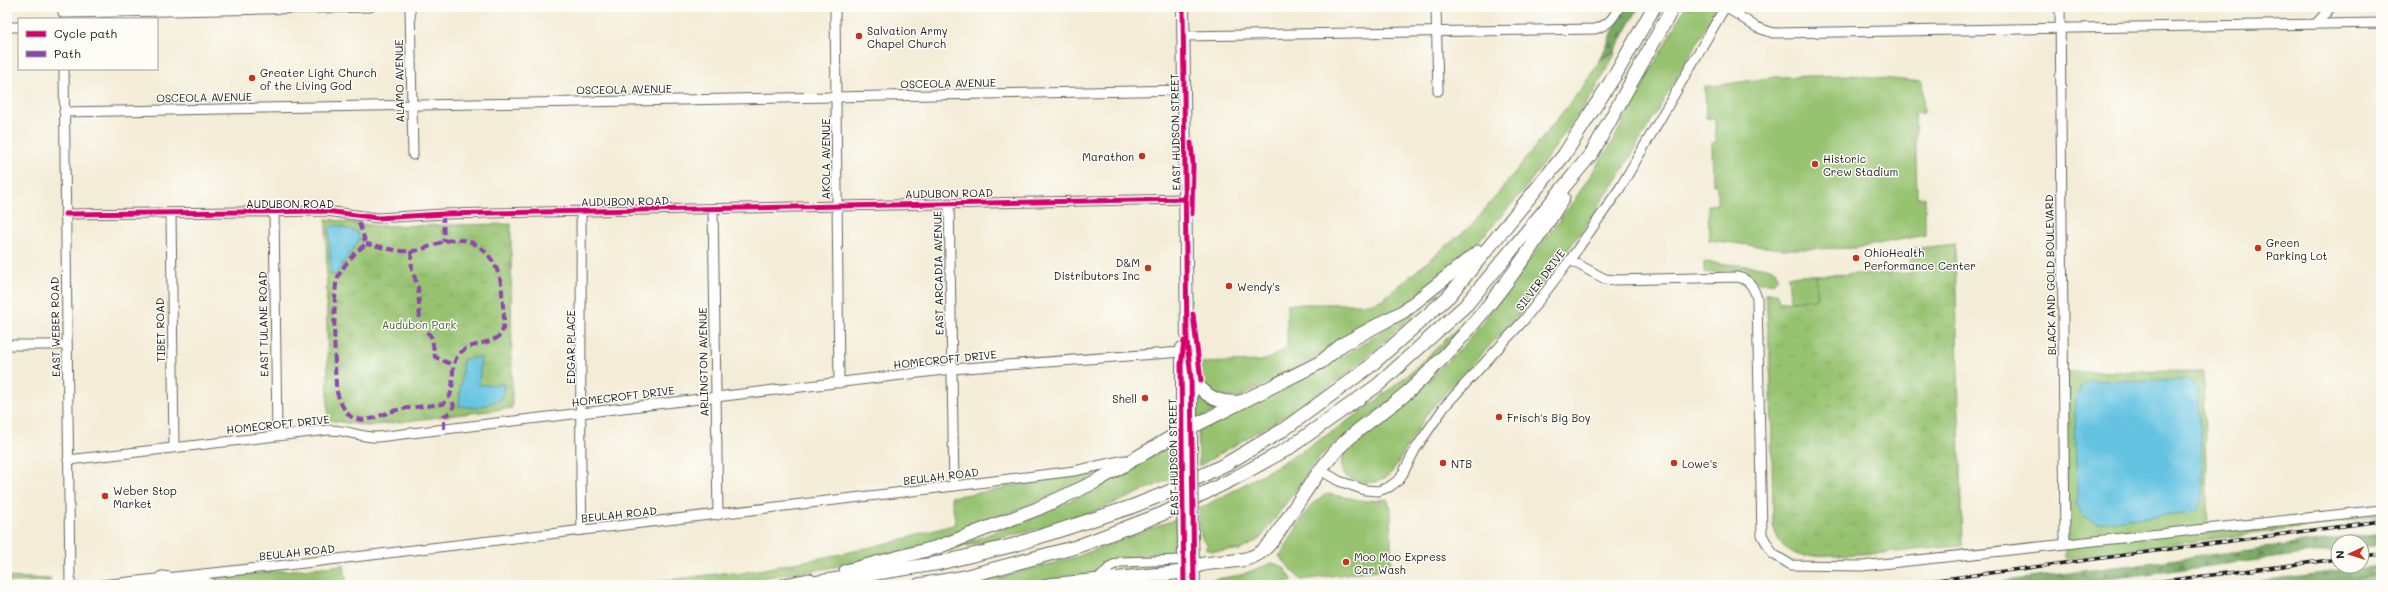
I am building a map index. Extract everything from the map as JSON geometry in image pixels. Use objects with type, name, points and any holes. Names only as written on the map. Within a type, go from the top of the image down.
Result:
[{"type":"highway","points":[[801,585],[940,563],[1014,545],[1130,507],[1204,475],[1283,430],[1369,367],[1450,296],[1564,155],[1617,72],[1654,7]]},
{"type":"highway","points":[[1048,585],[1095,582],[1187,566],[1234,561],[1260,553],[1277,536],[1320,470],[1336,451],[1409,391],[1466,335],[1541,235],[1592,153],[1674,7]]},
{"type":"highway","points":[[920,585],[960,578],[1076,547],[1138,524],[1234,479],[1289,448],[1378,385],[1466,305],[1592,153]]},
{"type":"highway","points":[[785,585],[938,547],[995,526],[1072,493],[1138,456],[1321,362],[1342,344],[1404,311],[1478,252],[1513,218]]},
{"type":"highway","points":[[1191,377],[1208,395],[1225,403],[1244,401]]},
{"type":"highway","points":[[162,578],[210,585]]},
{"type":"main road","name":"EAST HUDSON STREET","points":[[1184,7],[1187,329],[1191,377],[1187,431]]},
{"type":"main road","name":"EAST HUDSON STREET","points":[[1184,585],[1187,566],[1188,538],[1187,431],[1182,352],[1187,329]]},
{"type":"main road","name":"EAST HUDSON STREET","points":[[1187,566],[1194,585]]},
{"type":"street","points":[[63,13],[370,7]]},
{"type":"street","name":"ALAMO AVENUE","points":[[410,7],[412,154]]},
{"type":"street","name":"AKOLA AVENUE","points":[[835,7],[839,383]]},
{"type":"street","points":[[1436,7],[1438,91]]},
{"type":"street","points":[[1184,36],[1595,29],[1606,26],[1614,18],[1619,7]]},
{"type":"street","points":[[1726,7],[1756,27],[1773,33],[2060,27],[2381,23]]},
{"type":"street","name":"SILVER DRIVE","points":[[1320,470],[1339,481],[1365,490],[1378,491],[1389,487],[1400,479],[1416,448],[1445,406],[1524,320],[1570,260],[1620,188],[1726,7]]},
{"type":"street","name":"BLACK AND GOLD BOULEVARD","points":[[2060,7],[2065,543]]},
{"type":"street","points":[[2316,24],[2330,7]]},
{"type":"street","points":[[7,27],[18,27]]},
{"type":"street","name":"EAST WEBER ROAD","points":[[64,70],[70,585]]},
{"type":"street","name":"OSCEOLA AVENUE","points":[[64,112],[1184,90]]},
{"type":"street","name":"AUDUBON ROAD","points":[[65,214],[326,211],[378,218],[443,214],[1186,199]]},
{"type":"street","name":"EAST ARCADIA AVENUE","points":[[949,203],[954,486]]},
{"type":"street","name":"ARLINGTON AVENUE","points":[[713,209],[718,515]]},
{"type":"street","name":"EAST TULANE ROAD","points":[[274,212],[277,436]]},
{"type":"street","name":"EDGAR PLACE","points":[[580,212],[582,413],[580,420],[582,530]]},
{"type":"street","name":"TIBET ROAD","points":[[171,213],[174,448]]},
{"type":"street","points":[[1570,260],[1605,279],[1737,277],[1743,278],[1754,287],[1757,298],[1761,526],[1767,547],[1780,560],[1791,565],[1862,566],[2381,510]]},
{"type":"street","points":[[7,345],[67,345]]},
{"type":"street","name":"HOMECROFT DRIVE","points":[[68,460],[334,430],[362,437],[378,437],[952,369],[1182,352]]},
{"type":"street","name":"BEULAH ROAD","points":[[101,585],[718,515],[954,486],[1081,470],[1138,456]]},
{"type":"street","points":[[1095,582],[1111,566],[1120,562],[1187,566]]},
{"type":"street","points":[[1115,585],[1132,576]]},
{"type":"green space","points":[[1624,7],[1639,7],[1615,51],[1600,60]]},
{"type":"green space","points":[[1685,7],[1718,7],[1618,178],[1566,253],[1520,314],[1452,385],[1427,414],[1392,472],[1381,480],[1370,483],[1357,481],[1345,476],[1341,467],[1343,453],[1369,427],[1409,399],[1468,341],[1573,202],[1613,141]]},
{"type":"green space","points":[[1615,51],[1616,52],[1593,94],[1524,190],[1474,247],[1409,302],[1353,339],[1238,398],[1215,396],[1200,377],[1200,363],[1261,361],[1270,358],[1287,347],[1287,304],[1369,304],[1383,299],[1475,222],[1582,88],[1600,60]]},
{"type":"green space","name":"Historic Crew Stadium","points":[[1851,75],[1922,82],[1924,113],[1915,114],[1917,197],[1925,197],[1925,235],[1856,248],[1781,249],[1709,240],[1708,205],[1717,204],[1717,185],[1713,185],[1712,143],[1716,142],[1715,119],[1706,118],[1705,87],[1776,77]]},
{"type":"green space","name":"Audubon Park","points":[[326,219],[378,226],[511,224],[512,408],[367,426],[328,420]]},
{"type":"green space","points":[[1955,244],[1962,546],[1885,553],[1797,555],[1783,546],[1777,537],[1773,525],[1771,384],[1766,293],[1777,293],[1779,302],[1816,299],[1816,275],[1911,273],[1910,249]]},
{"type":"green space","points":[[1704,262],[1770,268],[1775,270],[1778,277],[1773,283],[1758,283],[1752,278],[1739,273],[1704,273]]},
{"type":"green space","points":[[1799,275],[1816,275],[1817,299],[1792,301],[1790,298],[1788,277]]},
{"type":"green space","points":[[1439,292],[1351,371],[1305,404],[1199,466],[1198,429],[1351,352]]},
{"type":"green space","points":[[1490,295],[1422,376],[1320,456],[1260,539],[1240,550],[1212,551],[1205,548],[1208,544],[1204,542],[1202,538],[1199,524],[1199,509],[1291,458],[1357,415],[1422,362]]},
{"type":"green space","points":[[2203,371],[2208,528],[2381,510],[2381,517],[2065,558],[2063,372]]},
{"type":"green space","points":[[1198,393],[1223,408],[1197,419]]},
{"type":"green space","points":[[1167,446],[1171,446],[1176,451],[1176,476],[1110,505],[1054,525],[945,551],[1031,518],[1076,498]]},
{"type":"green space","points":[[1103,470],[1078,486],[928,545],[884,557],[824,569],[719,584],[628,585],[732,572],[737,574],[836,555],[893,542],[956,524],[951,497],[1004,489],[1004,487]]},
{"type":"green space","points":[[1329,494],[1365,501],[1387,499],[1391,508],[1391,568],[1301,580],[1279,556],[1307,511],[1321,497]]},
{"type":"green space","points":[[1176,519],[1177,535],[1175,545],[1169,553],[1164,556],[1122,558],[1098,575],[1014,585],[963,585],[1003,577],[1076,557]]},
{"type":"green space","points":[[2381,533],[2381,545],[2370,546],[2370,534]]},
{"type":"green space","points":[[2330,540],[2330,551],[2058,585],[1975,585]]},
{"type":"green space","points":[[1171,563],[1172,566],[1113,573],[1112,571],[1124,565]]},
{"type":"green space","points":[[1272,563],[1284,567],[1293,581],[1264,585],[1207,585],[1211,580],[1241,575]]},
{"type":"green space","points":[[344,565],[347,585],[240,585],[198,579]]},
{"type":"green space","points":[[2381,566],[2381,575],[2308,585],[2226,585],[2330,572],[2330,574],[2370,574],[2370,567]]},
{"type":"green space","points":[[2381,575],[2381,585],[2308,585]]},
{"type":"green space","points":[[7,577],[50,579],[51,581],[7,582]]},
{"type":"water","points":[[336,225],[357,232],[360,239],[335,275],[331,275],[329,228]]},
{"type":"water","points":[[481,357],[479,385],[504,384],[502,399],[476,408],[459,406],[463,360]]},
{"type":"water","points":[[2090,381],[2192,381],[2198,391],[2203,494],[2198,509],[2191,512],[2098,523],[2085,518],[2077,507],[2075,406],[2075,398],[2083,384]]},
{"type":"railway","points":[[1899,585],[2381,521]]},
{"type":"railway","points":[[2370,555],[2381,554]]},
{"type":"railway","points":[[2132,585],[2330,560]]},
{"type":"marked path","points":[[443,214],[444,242]]},
{"type":"marked path","points":[[359,223],[366,244],[353,255],[339,274],[336,287],[334,317],[335,371],[337,392],[341,403],[350,416],[359,420],[370,419],[397,410],[443,404],[451,393],[454,365],[460,353],[470,347],[494,340],[503,330],[504,313],[501,282],[494,263],[481,248],[463,240],[452,240],[438,243],[414,251],[396,250],[366,244]]},
{"type":"marked path","points":[[411,251],[412,270],[418,287],[420,322],[432,338],[435,357],[453,365]]},
{"type":"marked path","points":[[444,429],[444,416],[451,412],[454,405],[450,399]]},
{"type":"cycle path","points":[[1183,7],[1187,342],[1191,377],[1194,585]]},
{"type":"cycle path","points":[[1191,143],[1193,164],[1192,214]]},
{"type":"cycle path","points":[[65,214],[326,211],[378,218],[443,214],[1186,199]]},
{"type":"cycle path","points":[[1193,314],[1201,381]]},
{"type":"cycle path","points":[[1184,341],[1181,365],[1184,585]]},
{"type":"place","name":"Salvation Army Chapel Church","points":[[859,36]]},
{"type":"place","name":"Greater Light Church of the Living God","points":[[252,78]]},
{"type":"place","name":"Marathon","points":[[1142,156]]},
{"type":"place","name":"Historic Crew Stadium","points":[[1815,164]]},
{"type":"place","name":"Green Parking Lot","points":[[2258,248]]},
{"type":"place","name":"OhioHealth Performance Center","points":[[1856,258]]},
{"type":"place","name":"D&M Distributors Inc","points":[[1148,268]]},
{"type":"place","name":"Wendy's","points":[[1229,286]]},
{"type":"place","name":"Shell","points":[[1145,398]]},
{"type":"place","name":"Frisch's Big Boy","points":[[1499,417]]},
{"type":"place","name":"NTB","points":[[1443,463]]},
{"type":"place","name":"Lowe's","points":[[1674,463]]},
{"type":"place","name":"Weber Stop Market","points":[[105,496]]},
{"type":"place","name":"Moo Moo Express Car Wash","points":[[1346,562]]}]
